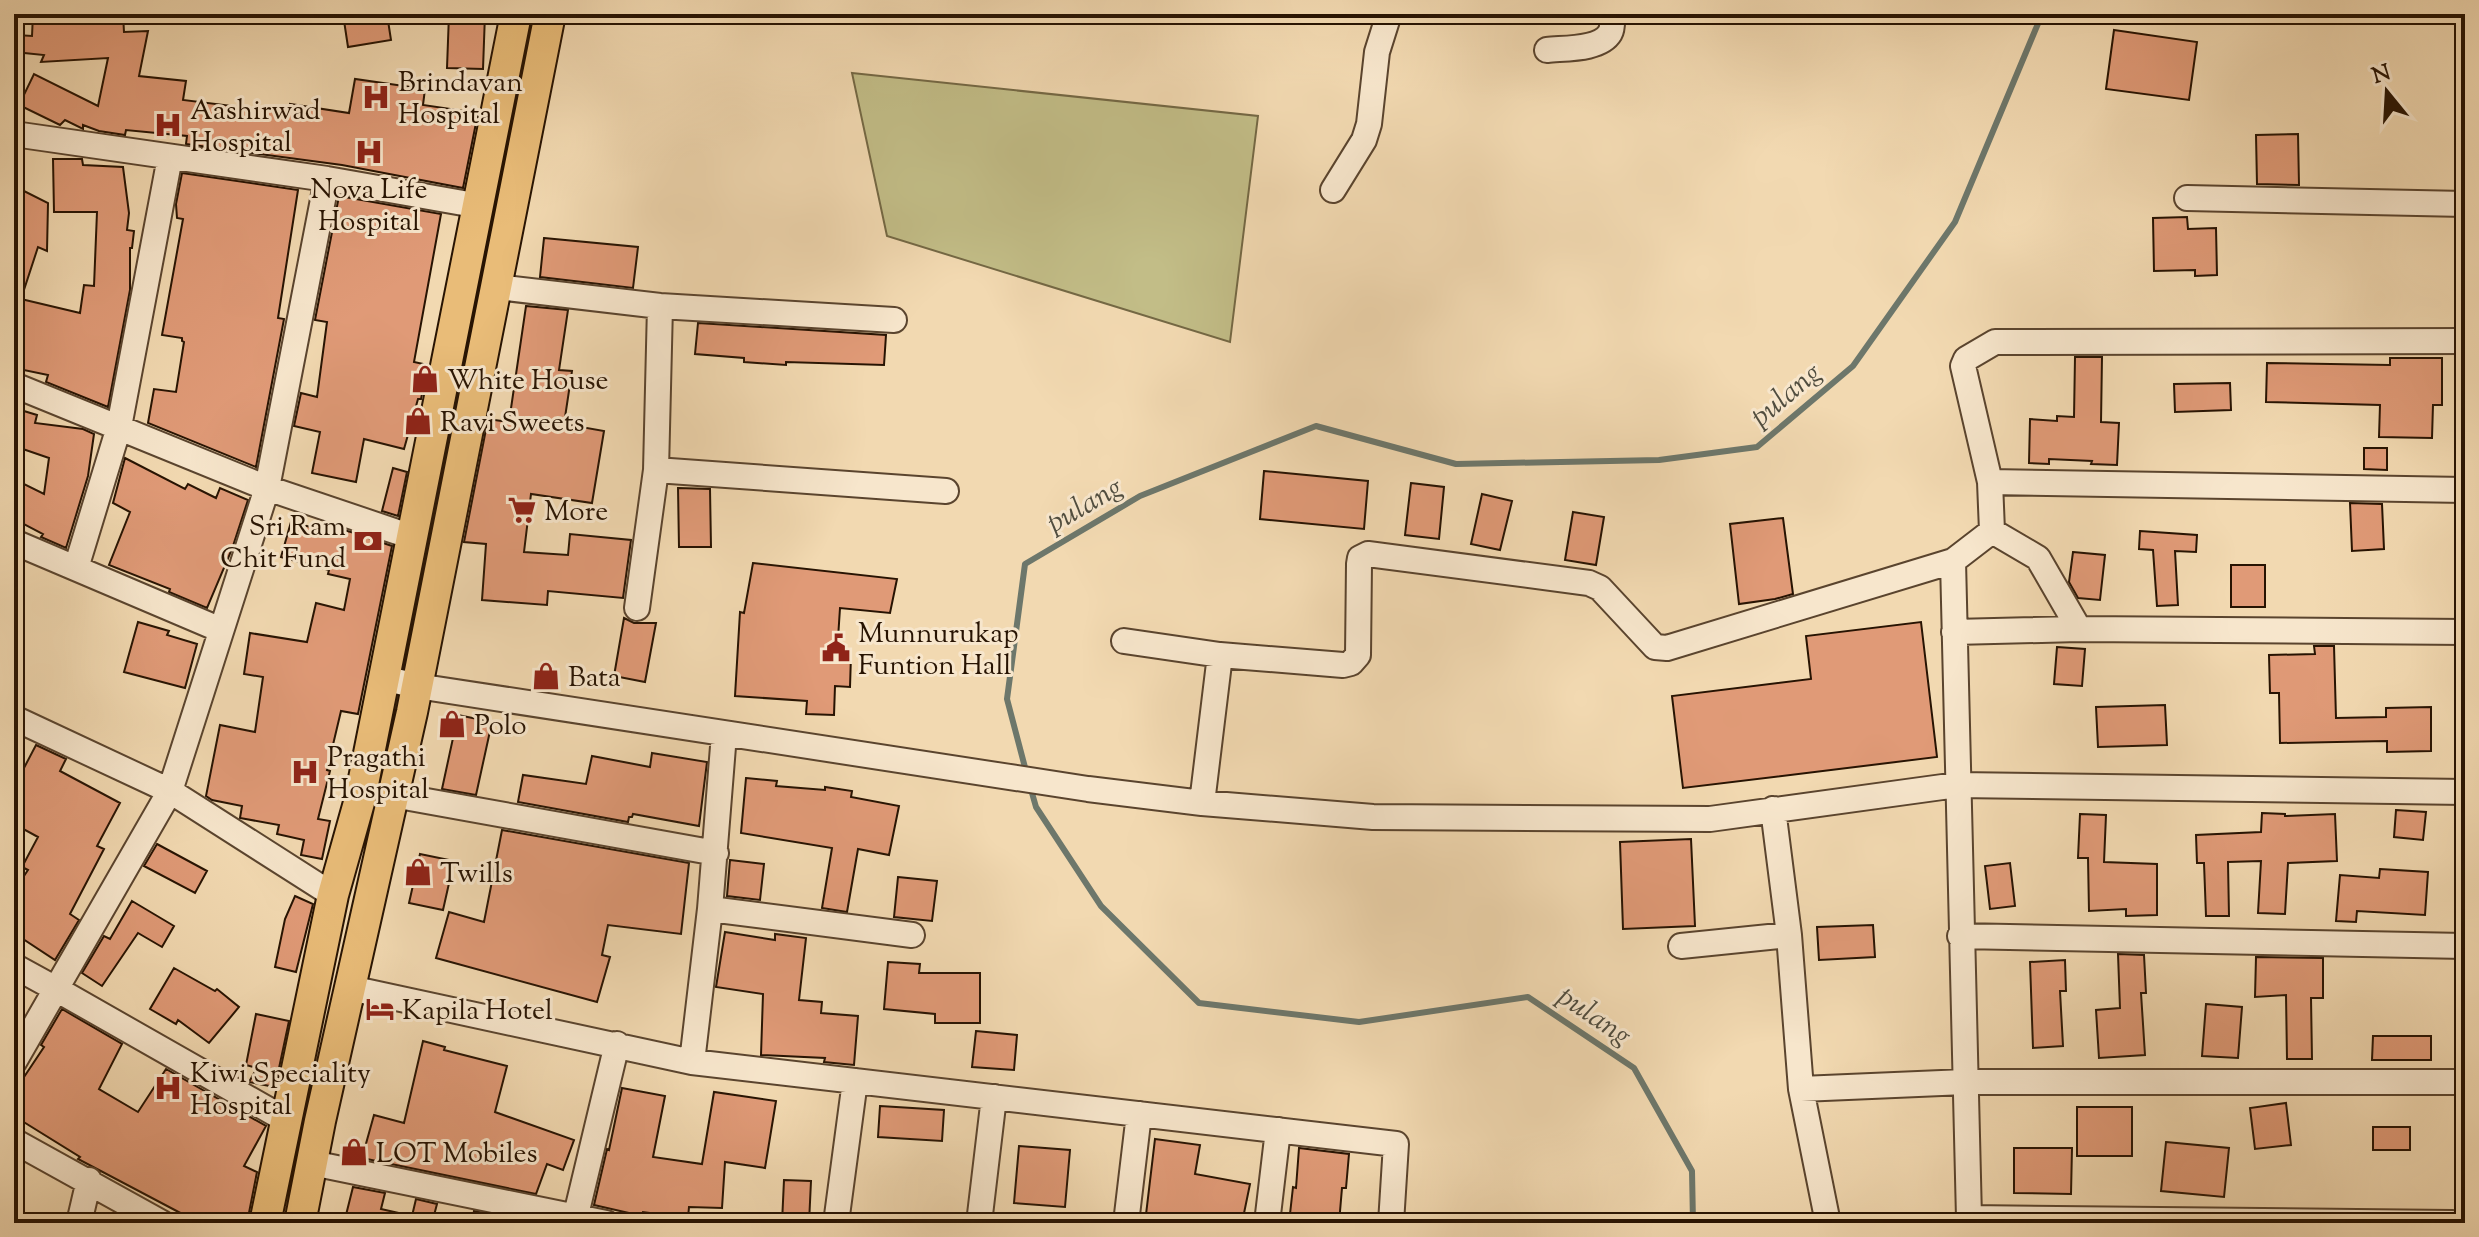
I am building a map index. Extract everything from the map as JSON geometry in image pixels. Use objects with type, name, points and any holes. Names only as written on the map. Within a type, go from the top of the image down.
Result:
[{"type":"main road","points":[[265,1223],[333,895],[360,799],[516,14]]},
{"type":"main road","points":[[300,1223],[417,686],[550,14]]},
{"type":"street","points":[[1333,190],[1364,140],[1369,124],[1377,52],[1389,14]]},
{"type":"street","points":[[1547,50],[1590,45],[1607,38],[1612,30],[1612,14]]},
{"type":"street","points":[[14,134],[327,179],[480,206]]},
{"type":"street","points":[[76,568],[119,427],[170,157]]},
{"type":"street","points":[[14,1062],[170,791],[267,488],[327,179]]},
{"type":"street","points":[[2187,198],[2465,204]]},
{"type":"street","points":[[497,287],[660,306],[894,320]]},
{"type":"street","points":[[637,608],[656,470],[660,306]]},
{"type":"street","points":[[1992,531],[1990,482],[1963,366],[1966,359],[1985,345],[1995,342],[2465,341]]},
{"type":"street","points":[[14,385],[267,488],[412,537]]},
{"type":"street","points":[[656,470],[946,491]]},
{"type":"street","points":[[1990,482],[2465,490]]},
{"type":"street","points":[[1124,641],[1220,655],[1343,665],[1351,663],[1358,655],[1359,564],[1360,558],[1368,554],[1589,583],[1600,588],[1655,647],[1667,648],[1953,561],[1992,531]]},
{"type":"street","points":[[1992,531],[2038,558],[2079,629]]},
{"type":"street","points":[[14,542],[221,630]]},
{"type":"street","points":[[1953,561],[1969,1218],[2452,1223]]},
{"type":"street","points":[[1954,632],[2079,629],[2465,632]]},
{"type":"street","points":[[1202,803],[1220,655]]},
{"type":"street","points":[[383,678],[417,686],[1088,789],[1202,803],[1373,817],[1710,819],[1957,785],[2465,792]]},
{"type":"street","points":[[14,718],[170,791],[333,895]]},
{"type":"street","points":[[692,1062],[716,853],[724,734]]},
{"type":"street","points":[[393,795],[716,853]]},
{"type":"street","points":[[1773,809],[1789,935],[1801,1089],[1828,1223]]},
{"type":"street","points":[[710,909],[912,935]]},
{"type":"street","points":[[1681,946],[1789,935]]},
{"type":"street","points":[[1960,936],[2465,946]]},
{"type":"street","points":[[14,966],[288,1121]]},
{"type":"street","points":[[350,988],[692,1062],[1396,1144],[1391,1223]]},
{"type":"street","points":[[575,1219],[617,1044]]},
{"type":"street","points":[[836,1223],[855,1081]]},
{"type":"street","points":[[1801,1089],[1965,1082],[2465,1082]]},
{"type":"street","points":[[979,1223],[994,1097]]},
{"type":"street","points":[[1126,1223],[1139,1114]]},
{"type":"street","points":[[1267,1223],[1278,1130]]},
{"type":"street","points":[[14,1141],[162,1223]]},
{"type":"street","points":[[312,1163],[606,1223]]},
{"type":"street","points":[[79,1223],[89,1180]]},
{"type":"shaded area","points":[[852,73],[1258,116],[1230,342],[887,236]]},
{"type":"building","points":[[33,14],[123,14],[124,32],[148,31],[139,76],[186,81],[183,100],[289,113],[290,104],[349,113],[355,79],[425,89],[423,105],[478,113],[463,188],[342,165],[186,144],[187,136],[126,130],[125,135],[83,125],[83,129],[65,120],[60,125],[19,105],[34,74],[98,106],[108,58],[41,62],[44,55],[15,52],[17,35],[32,36]]},
{"type":"building","points":[[343,14],[387,14],[391,40],[348,47]]},
{"type":"building","points":[[449,14],[485,14],[483,69],[447,68]]},
{"type":"building","points":[[2114,30],[2197,42],[2189,100],[2106,89]]},
{"type":"building","points":[[2298,134],[2299,185],[2257,184],[2256,135]]},
{"type":"building","points":[[53,159],[82,159],[83,165],[123,167],[129,213],[127,230],[134,231],[130,248],[130,290],[108,407],[46,382],[48,375],[14,368],[14,218],[22,190],[48,203],[47,251],[38,247],[21,299],[80,313],[84,285],[94,286],[97,212],[54,212]]},
{"type":"building","points":[[182,173],[298,190],[278,318],[284,319],[256,467],[148,423],[154,389],[176,392],[184,342],[182,338],[162,335],[183,219],[177,218],[176,204]]},
{"type":"building","points":[[339,196],[441,214],[414,362],[428,365],[421,399],[418,399],[404,449],[364,439],[356,482],[312,473],[320,432],[294,426],[301,393],[317,397],[327,322],[315,320]]},
{"type":"building","points":[[2187,217],[2188,229],[2216,228],[2217,275],[2195,276],[2195,270],[2154,271],[2153,218]]},
{"type":"building","points":[[544,238],[638,247],[633,288],[540,277]]},
{"type":"building","points":[[526,306],[568,310],[559,370],[572,371],[564,424],[604,431],[592,503],[531,494],[524,552],[568,555],[570,534],[631,540],[623,598],[548,591],[547,605],[482,600],[486,544],[464,542],[488,419],[509,422]]},
{"type":"building","points":[[698,323],[886,335],[884,365],[786,362],[786,365],[695,354]]},
{"type":"building","points":[[2075,357],[2102,357],[2101,422],[2119,423],[2117,465],[2049,459],[2049,464],[2029,463],[2030,419],[2057,421],[2057,416],[2074,417]]},
{"type":"building","points":[[2390,358],[2442,358],[2442,405],[2433,405],[2432,438],[2379,437],[2380,405],[2266,402],[2267,363],[2390,365]]},
{"type":"building","points":[[2230,383],[2231,410],[2175,412],[2174,384]]},
{"type":"building","points":[[14,408],[37,415],[35,423],[83,429],[94,434],[88,476],[66,548],[41,537],[43,534],[14,519],[14,479],[44,494],[49,458],[14,446]]},
{"type":"building","points":[[2364,448],[2387,448],[2387,470],[2364,469]]},
{"type":"building","points":[[125,458],[185,489],[188,484],[216,498],[220,488],[248,500],[232,549],[207,608],[169,592],[170,589],[109,565],[130,512],[113,503]]},
{"type":"building","points":[[393,468],[407,472],[398,516],[382,511]]},
{"type":"building","points":[[1264,471],[1368,481],[1364,529],[1260,519]]},
{"type":"building","points":[[1411,483],[1444,487],[1439,539],[1405,535]]},
{"type":"building","points":[[678,488],[710,489],[711,547],[679,547]]},
{"type":"building","points":[[1482,494],[1512,501],[1500,550],[1471,544]]},
{"type":"building","points":[[2350,503],[2382,504],[2384,549],[2352,551]]},
{"type":"building","points":[[1573,512],[1604,517],[1596,565],[1565,560]]},
{"type":"building","points":[[1783,518],[1793,594],[1739,604],[1730,524]]},
{"type":"building","points":[[291,522],[338,534],[339,529],[392,546],[358,714],[341,711],[327,770],[330,771],[318,819],[330,821],[322,859],[301,855],[304,840],[277,834],[279,825],[240,818],[242,806],[206,796],[220,725],[255,732],[263,677],[244,674],[250,633],[307,642],[316,603],[344,610],[350,579],[281,557]]},
{"type":"building","points":[[2140,531],[2197,535],[2196,552],[2175,551],[2178,605],[2157,606],[2153,550],[2139,549]]},
{"type":"building","points":[[2073,552],[2105,555],[2100,600],[2078,598],[2069,582]]},
{"type":"building","points":[[753,563],[897,579],[890,613],[840,608],[837,654],[851,655],[850,687],[835,686],[834,715],[806,714],[807,701],[735,696],[740,612],[744,613]]},
{"type":"building","points":[[2231,565],[2265,565],[2265,607],[2231,607]]},
{"type":"building","points":[[624,618],[634,623],[656,623],[645,682],[614,676]]},
{"type":"building","points":[[138,622],[197,644],[185,688],[124,672]]},
{"type":"building","points":[[1921,622],[1937,757],[1683,788],[1672,696],[1811,679],[1806,636]]},
{"type":"building","points":[[2314,646],[2334,646],[2336,718],[2386,717],[2386,708],[2431,707],[2431,751],[2387,752],[2387,741],[2280,743],[2279,693],[2270,693],[2269,655],[2315,654]]},
{"type":"building","points":[[2057,647],[2085,649],[2082,686],[2054,684]]},
{"type":"building","points":[[2165,705],[2167,745],[2098,747],[2096,707]]},
{"type":"building","points":[[458,715],[492,722],[476,795],[442,789]]},
{"type":"building","points":[[36,745],[66,759],[60,771],[120,803],[97,846],[104,849],[70,914],[79,920],[55,960],[14,933],[14,891],[28,870],[22,867],[38,837],[14,824],[14,787]]},
{"type":"building","points":[[652,753],[707,762],[699,826],[633,814],[628,822],[518,802],[523,775],[586,784],[592,756],[650,767]]},
{"type":"building","points":[[746,778],[777,781],[776,786],[852,791],[851,797],[899,806],[889,855],[858,849],[847,912],[822,908],[832,848],[741,833]]},
{"type":"building","points":[[2396,810],[2426,812],[2423,840],[2394,837]]},
{"type":"building","points":[[2262,813],[2285,816],[2335,814],[2337,861],[2288,863],[2285,914],[2258,913],[2261,861],[2228,862],[2229,916],[2206,916],[2204,863],[2197,863],[2196,835],[2261,832]]},
{"type":"building","points":[[2080,814],[2106,815],[2104,862],[2157,864],[2157,915],[2126,916],[2126,909],[2089,911],[2088,858],[2078,858]]},
{"type":"building","points":[[502,830],[689,863],[681,934],[608,925],[602,955],[610,957],[597,1002],[436,958],[449,912],[484,922]]},
{"type":"building","points":[[1691,839],[1695,926],[1623,929],[1620,842]]},
{"type":"building","points":[[157,844],[207,871],[195,893],[144,866]]},
{"type":"building","points":[[420,854],[454,861],[443,910],[409,903]]},
{"type":"building","points":[[730,860],[764,864],[760,900],[727,896]]},
{"type":"building","points":[[2010,863],[2015,906],[1990,909],[1985,866]]},
{"type":"building","points":[[2380,869],[2428,872],[2425,915],[2357,911],[2356,922],[2336,921],[2340,875],[2379,878]]},
{"type":"building","points":[[898,877],[937,881],[932,921],[894,917]]},
{"type":"building","points":[[295,896],[313,904],[296,972],[275,967],[285,919]]},
{"type":"building","points":[[132,901],[174,926],[162,947],[138,933],[102,986],[82,973],[104,936],[110,939]]},
{"type":"building","points":[[1873,925],[1875,957],[1819,960],[1817,927]]},
{"type":"building","points":[[725,932],[775,940],[775,934],[806,938],[799,1000],[822,1002],[821,1013],[858,1016],[854,1065],[824,1062],[825,1058],[761,1055],[763,994],[716,987]]},
{"type":"building","points":[[2118,954],[2144,955],[2146,993],[2141,993],[2145,1055],[2099,1058],[2096,1010],[2120,1008]]},
{"type":"building","points":[[2256,957],[2323,958],[2323,998],[2311,998],[2312,1059],[2287,1059],[2286,995],[2255,997]]},
{"type":"building","points":[[2065,960],[2066,991],[2060,991],[2063,1046],[2033,1048],[2030,962]]},
{"type":"building","points":[[888,962],[920,964],[919,973],[980,973],[980,1023],[935,1023],[935,1014],[884,1009]]},
{"type":"building","points":[[174,968],[215,991],[217,989],[239,1007],[209,1043],[178,1020],[176,1024],[150,1009]]},
{"type":"building","points":[[2206,1004],[2242,1007],[2238,1058],[2202,1056]]},
{"type":"building","points":[[62,1009],[122,1044],[99,1089],[138,1112],[166,1069],[266,1126],[244,1166],[257,1172],[247,1223],[202,1223],[188,1217],[78,1159],[80,1157],[14,1116],[14,1092],[44,1047],[41,1045]]},
{"type":"building","points":[[256,1014],[289,1021],[275,1087],[249,1082],[257,1068],[246,1065]]},
{"type":"building","points":[[976,1031],[1017,1035],[1014,1070],[972,1067]]},
{"type":"building","points":[[2373,1036],[2431,1036],[2431,1060],[2372,1060]]},
{"type":"building","points":[[423,1041],[445,1047],[444,1050],[507,1066],[495,1112],[574,1140],[563,1170],[547,1164],[536,1194],[362,1158],[374,1115],[404,1123]]},
{"type":"building","points":[[622,1088],[665,1096],[653,1157],[702,1164],[714,1092],[776,1101],[765,1168],[725,1162],[722,1208],[689,1207],[688,1218],[643,1212],[642,1216],[594,1205]]},
{"type":"building","points":[[2286,1103],[2291,1145],[2255,1149],[2250,1108]]},
{"type":"building","points":[[880,1106],[944,1110],[942,1141],[878,1137]]},
{"type":"building","points":[[2077,1107],[2132,1107],[2132,1156],[2077,1156]]},
{"type":"building","points":[[2373,1127],[2410,1127],[2410,1150],[2373,1150]]},
{"type":"building","points":[[1155,1139],[1200,1145],[1195,1174],[1250,1184],[1242,1223],[1145,1223]]},
{"type":"building","points":[[2166,1142],[2229,1148],[2224,1197],[2161,1191]]},
{"type":"building","points":[[1019,1146],[1070,1150],[1065,1207],[1014,1203]]},
{"type":"building","points":[[1299,1148],[1349,1154],[1339,1223],[1289,1223]]},
{"type":"building","points":[[2014,1148],[2072,1148],[2071,1194],[2014,1193]]},
{"type":"building","points":[[784,1180],[811,1181],[809,1223],[782,1223]]},
{"type":"building","points":[[353,1187],[385,1193],[381,1209],[412,1216],[416,1199],[437,1204],[432,1223],[344,1223]]},
{"type":"building","points":[[474,1211],[526,1222],[472,1223]]},
{"type":"waterway","name":"pulang","points":[[1027,775],[1007,699],[1025,564],[1140,496],[1316,426],[1456,464],[1659,460],[1757,447],[1853,366],[1955,222],[2042,14]]},
{"type":"waterway","name":"pulang","points":[[1030,786],[1036,807],[1101,906],[1199,1003],[1359,1022],[1528,997],[1634,1068],[1692,1171],[1693,1223]]},
{"type":"place","name":"Brindavan Hospital","points":[[376,97]]},
{"type":"place","name":"Aashirwad Hospital","points":[[168,125]]},
{"type":"place","name":"Nova Life Hospital","points":[[369,152]]},
{"type":"place","name":"White House","points":[[425,379]]},
{"type":"place","name":"Ravi Sweets","points":[[418,421]]},
{"type":"place","name":"More","points":[[522,510]]},
{"type":"place","name":"Sri Ram Chit Fund","points":[[368,541]]},
{"type":"place","name":"Munnurukap Funtion Hall","points":[[836,648]]},
{"type":"place","name":"Bata","points":[[546,676]]},
{"type":"place","name":"Polo","points":[[452,724]]},
{"type":"place","name":"Pragathi Hospital","points":[[305,772]]},
{"type":"place","name":"Twills","points":[[418,872]]},
{"type":"place","name":"Kapila Hotel","points":[[380,1009]]},
{"type":"place","name":"Kiwi Speciality Hospital","points":[[168,1088]]},
{"type":"place","name":"LOT Mobiles","points":[[354,1152]]}]
